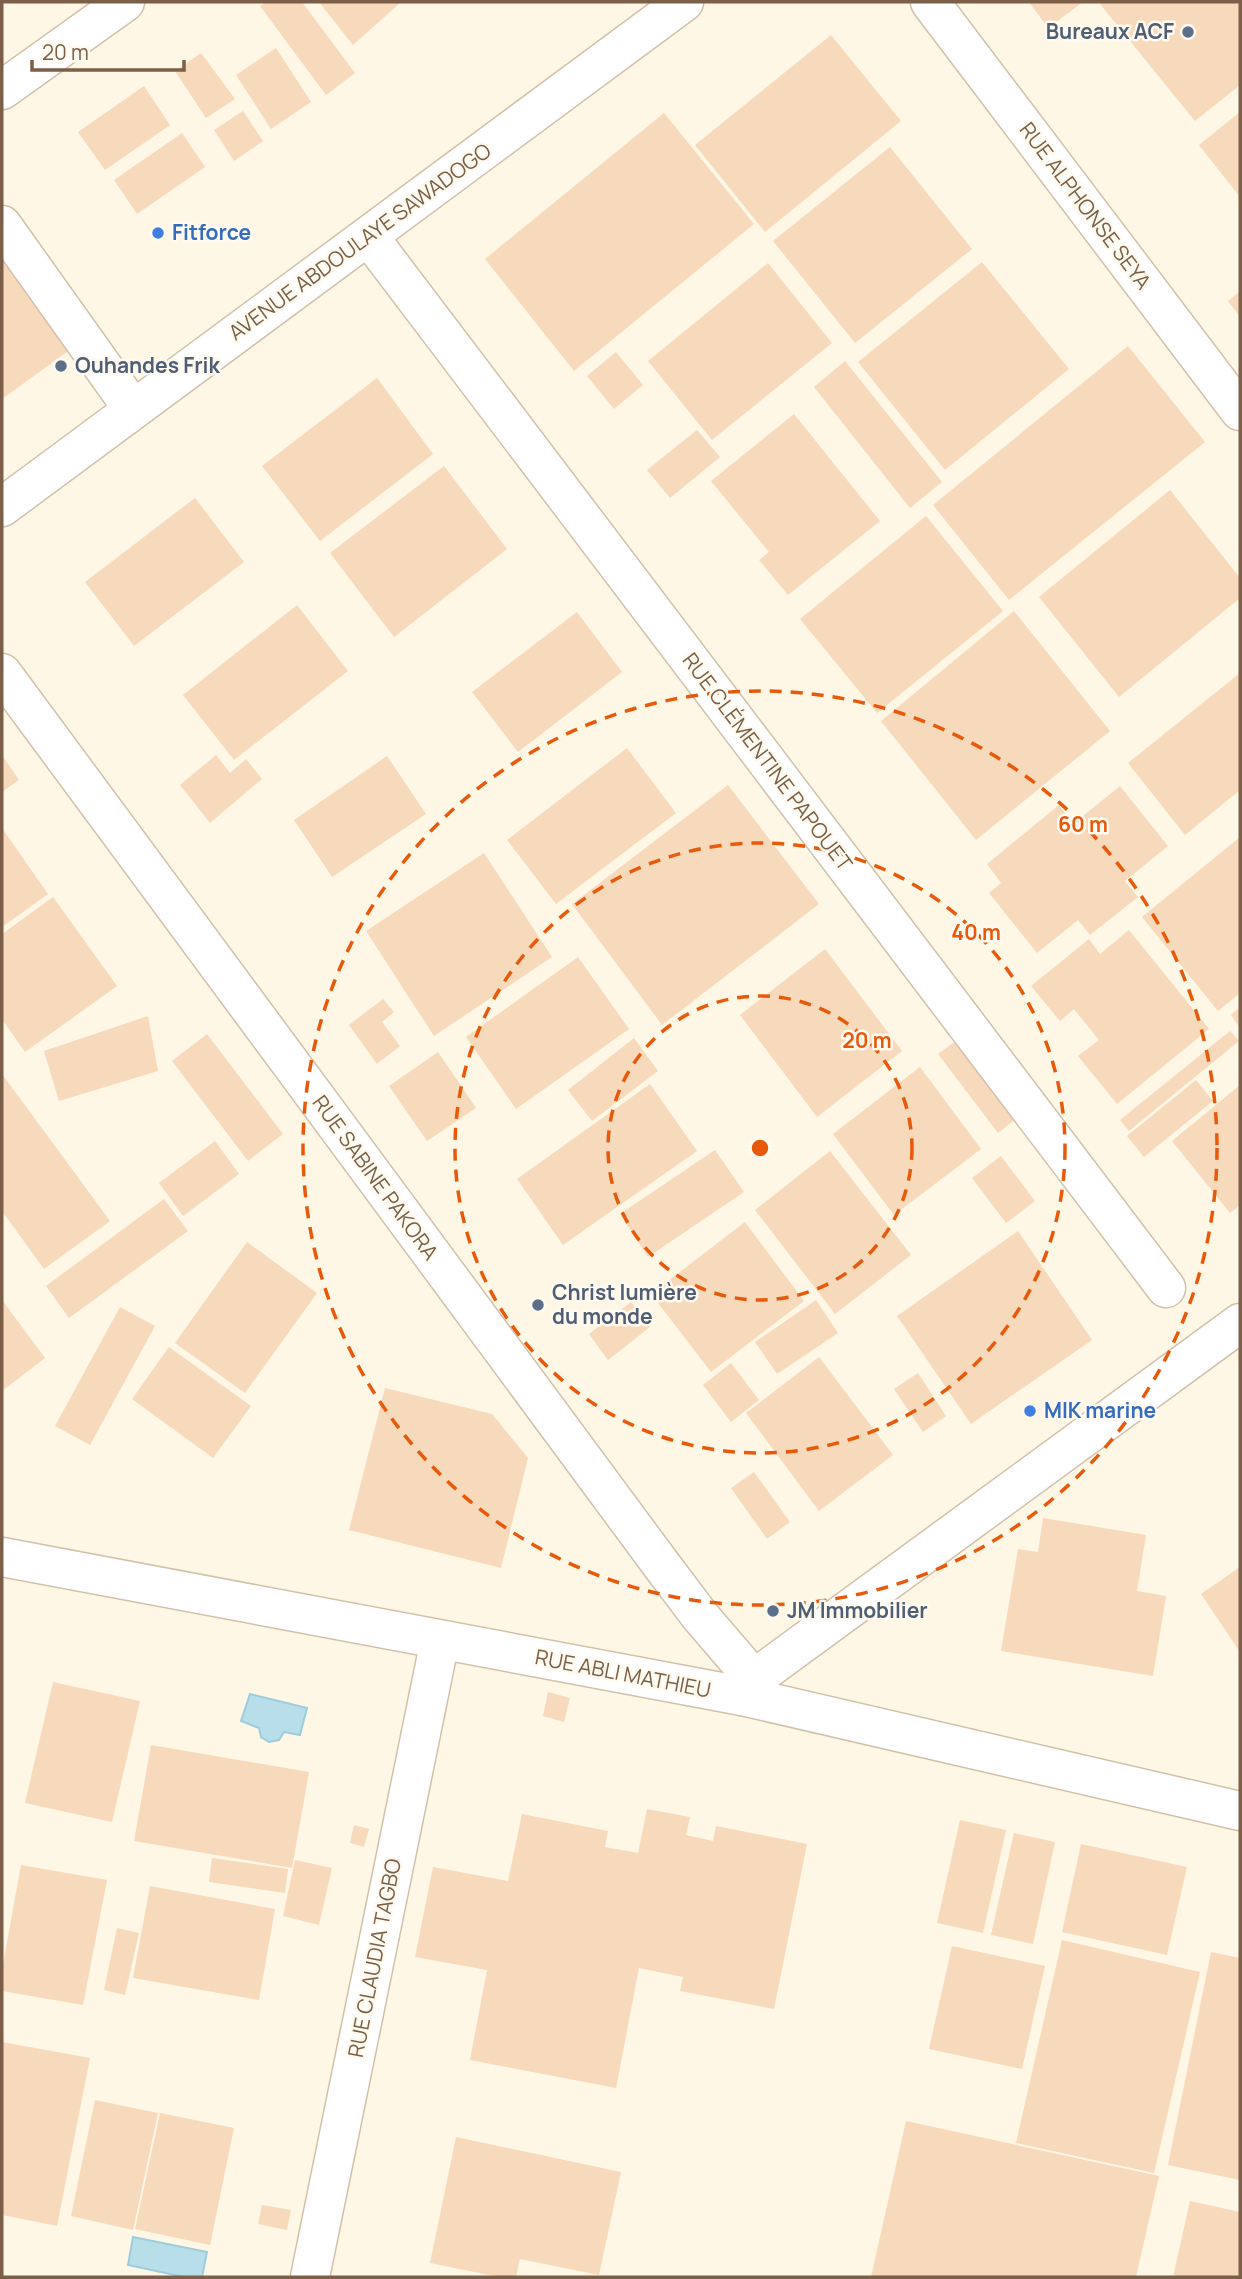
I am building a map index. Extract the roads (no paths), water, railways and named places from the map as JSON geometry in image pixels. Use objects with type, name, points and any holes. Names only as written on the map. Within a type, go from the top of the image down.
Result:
[{"type":"street","points":[[2,90],[125,2]]},
{"type":"street","name":"AVENUE ABDOULAYE SAWADOGO","points":[[2,507],[684,2]]},
{"type":"street","name":"RUE ALPHONSE SEYA","points":[[930,2],[1240,411]]},
{"type":"street","points":[[2,225],[133,409]]},
{"type":"street","name":"RUE CLÉMENTINE PAPOUET","points":[[369,237],[1166,1288]]},
{"type":"street","name":"RUE SABINE PAKORA","points":[[2,673],[700,1616],[748,1688]]},
{"type":"street","points":[[748,1688],[1240,1323]]},
{"type":"street","name":"RUE ABLI MATHIEU","points":[[2,1556],[440,1640],[748,1688],[1240,1811]]},
{"type":"street","name":"RUE CLAUDIA TAGBO","points":[[310,2277],[440,1640]]},
{"type":"water","points":[[250,1694],[307,1708],[300,1735],[284,1732],[279,1740],[269,1742],[261,1737],[259,1728],[241,1721]]},
{"type":"water","points":[[133,2237],[207,2252],[202,2277],[184,2277],[128,2265]]},
{"type":"place","name":"Bureaux ACF","points":[[1188,32]]},
{"type":"place","name":"Fitforce","points":[[158,233]]},
{"type":"place","name":"Ouhandes Frik","points":[[61,366]]},
{"type":"place","name":"Christ lumière du monde","points":[[538,1305]]},
{"type":"place","name":"MIK marine","points":[[1030,1411]]},
{"type":"place","name":"JM Immobilier","points":[[773,1611]]}]
